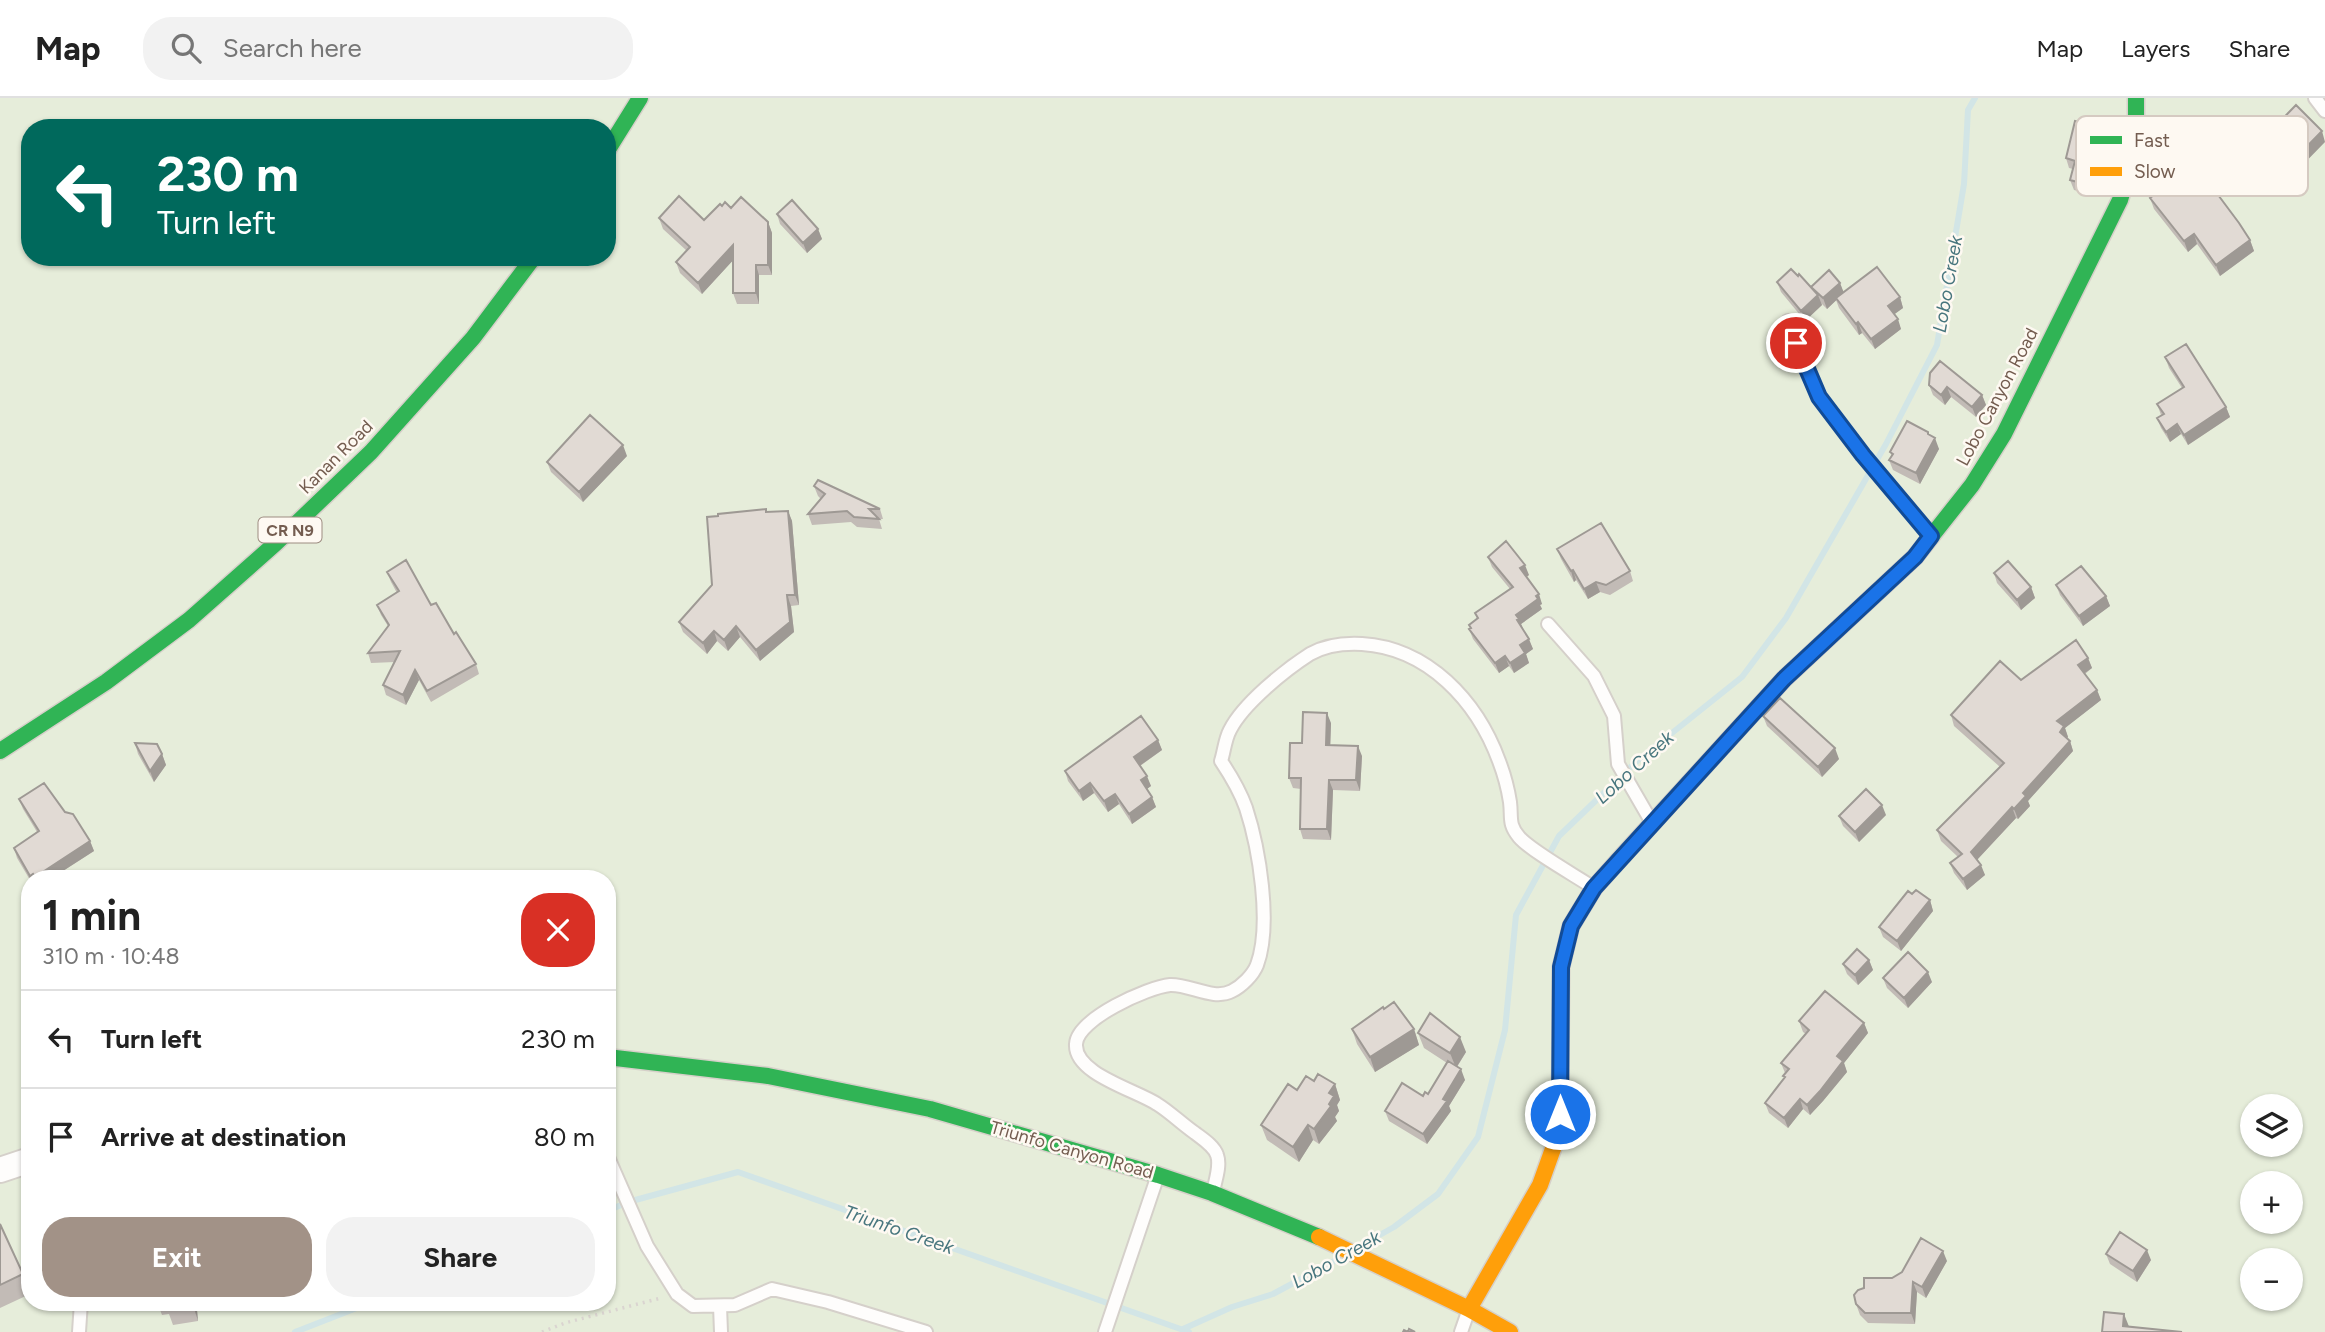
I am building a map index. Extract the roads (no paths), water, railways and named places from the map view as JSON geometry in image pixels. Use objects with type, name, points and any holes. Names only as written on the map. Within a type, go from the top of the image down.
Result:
[{"type":"street","points":[[616,137],[640,98]]},
{"type":"street","name":"Lobo Canyon Road","points":[[2136,98],[2136,116]]},
{"type":"street","name":"Lobo Canyon Road","points":[[1469,1309],[1540,1185],[1554,1146],[1560,1114],[1561,967],[1571,926],[1594,888],[1784,679],[1915,557],[1972,485],[2004,434],[2121,196]]},
{"type":"street","name":"Kanan Road","points":[[0,751],[117,674],[188,620],[276,543],[371,452],[473,338],[527,266]]},
{"type":"street","name":"Triunfo Canyon Road","points":[[616,1058],[768,1076],[930,1109],[1158,1175],[1213,1193],[1323,1239],[1469,1309],[1510,1332]]},
{"type":"street","points":[[0,1170],[21,1163]]},
{"type":"lane","points":[[2315,98],[2325,111]]},
{"type":"lane","points":[[1788,320],[1804,366],[1819,397],[1863,455],[1931,536]]},
{"type":"lane","points":[[1548,624],[1594,676],[1614,716],[1618,764],[1653,824]]},
{"type":"lane","points":[[1213,1193],[1218,1156],[1210,1145],[1157,1103],[1099,1075],[1081,1063],[1075,1041],[1084,1027],[1108,1010],[1149,991],[1167,985],[1182,985],[1208,993],[1230,993],[1244,984],[1257,966],[1264,931],[1263,884],[1246,808],[1221,761],[1230,730],[1258,694],[1297,662],[1317,650],[1345,643],[1384,645],[1416,657],[1452,685],[1478,717],[1499,761],[1510,804],[1510,823],[1520,839],[1594,888]]},
{"type":"lane","points":[[616,1175],[647,1246],[677,1294],[693,1306],[735,1305],[772,1289],[828,1302],[926,1332]]},
{"type":"lane","points":[[1105,1332],[1158,1175]]},
{"type":"lane","points":[[720,1306],[721,1332]]},
{"type":"lane","points":[[1461,1332],[1469,1309]]},
{"type":"lane","points":[[79,1332],[80,1311]]},
{"type":"waterway","name":"Lobo Creek","points":[[1362,1245],[1394,1227],[1438,1194],[1478,1137],[1505,1030],[1516,915],[1559,836],[1637,761],[1742,677],[1786,618],[1886,444],[1937,345],[1964,184],[1968,110],[1975,98]]},
{"type":"waterway","name":"Triunfo Creek","points":[[616,1207],[738,1172],[1189,1332]]},
{"type":"waterway","name":"Lobo Creek","points":[[1183,1329],[1232,1307],[1273,1294],[1338,1259]]},
{"type":"waterway","name":"Triunfo Creek","points":[[295,1332],[349,1311]]}]
